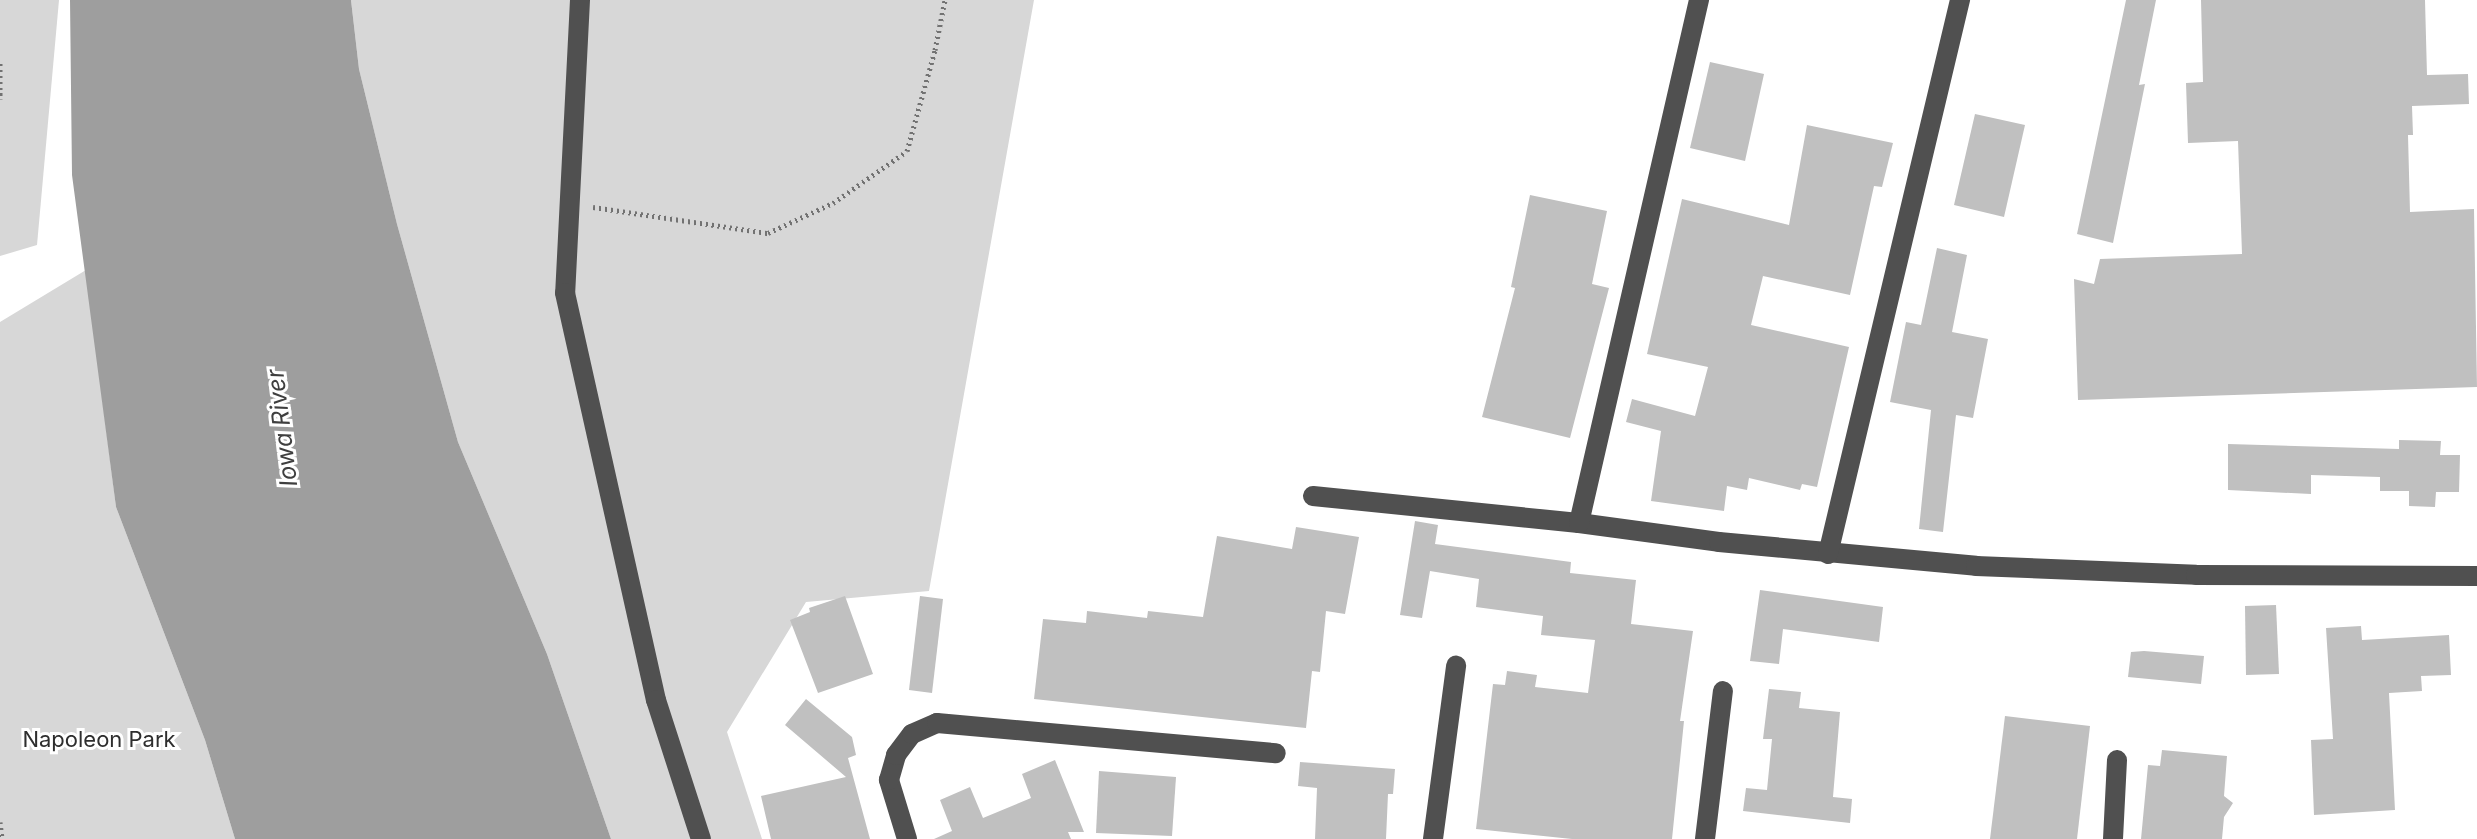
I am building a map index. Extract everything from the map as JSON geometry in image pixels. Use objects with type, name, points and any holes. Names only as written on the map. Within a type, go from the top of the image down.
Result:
[{"type":"lane","points":[[580,0],[565,293],[656,700],[701,839]]},
{"type":"lane","points":[[1579,523],[1699,0]]},
{"type":"lane","points":[[1828,554],[1960,0]]},
{"type":"lane","points":[[1313,496],[1579,523],[1828,554],[2086,572],[2477,576]]},
{"type":"lane","points":[[1433,839],[1456,666]]},
{"type":"lane","points":[[1705,839],[1723,691]]},
{"type":"lane","points":[[907,839],[889,780],[896,755],[912,734],[937,723],[1276,753]]},
{"type":"lane","points":[[2113,839],[2117,760]]},
{"type":"path","points":[[569,204],[768,233],[833,203],[907,151],[935,50],[945,0]]},
{"type":"path","points":[[0,63],[0,99]]},
{"type":"path","points":[[0,822],[2,839]]},
{"type":"green space","points":[[0,0],[59,0],[37,245],[0,256]]},
{"type":"green space","points":[[351,0],[1034,0],[929,591],[806,602],[727,732],[762,839],[611,839],[547,654],[458,442],[397,224],[359,69]]},
{"type":"green space","name":"Napoleon Park","points":[[86,270],[116,507],[205,740],[235,839],[0,839],[0,322]]},
{"type":"water","name":"Iowa River","points":[[70,0],[351,0],[359,69],[397,224],[458,442],[547,654],[611,839],[235,839],[205,740],[116,507],[72,175]]},
{"type":"building","points":[[2126,0],[2156,0],[2139,85],[2145,84],[2113,243],[2077,234]]},
{"type":"building","points":[[2201,0],[2425,0],[2427,75],[2468,74],[2469,104],[2412,106],[2413,135],[2408,135],[2410,212],[2474,209],[2477,387],[2078,400],[2074,279],[2094,284],[2100,259],[2242,254],[2238,141],[2188,143],[2186,83],[2203,82]]},
{"type":"building","points":[[1710,62],[1764,74],[1745,161],[1690,148]]},
{"type":"building","points":[[1975,114],[2025,125],[2004,217],[1954,205]]},
{"type":"building","points":[[1807,125],[1893,143],[1882,187],[1874,186],[1850,295],[1763,276],[1751,325],[1849,347],[1817,487],[1802,484],[1800,490],[1749,478],[1747,490],[1727,486],[1724,511],[1651,501],[1661,431],[1626,422],[1632,399],[1695,416],[1708,367],[1647,354],[1682,199],[1789,225]]},
{"type":"building","points":[[1530,195],[1607,211],[1592,284],[1609,288],[1570,438],[1482,417],[1515,288],[1511,287]]},
{"type":"building","points":[[1937,248],[1967,255],[1952,332],[1988,339],[1973,418],[1956,415],[1943,532],[1919,529],[1931,410],[1890,402],[1906,322],[1921,325]]},
{"type":"building","points":[[2399,440],[2441,441],[2440,455],[2460,455],[2459,492],[2436,492],[2435,507],[2409,506],[2409,491],[2380,491],[2380,477],[2311,475],[2311,494],[2228,490],[2228,444],[2399,449]]},
{"type":"building","points":[[1415,521],[1438,525],[1435,544],[1571,562],[1570,573],[1636,580],[1631,624],[1693,631],[1680,721],[1684,721],[1672,839],[1572,839],[1476,829],[1493,684],[1505,685],[1507,671],[1537,675],[1535,687],[1588,693],[1595,640],[1541,635],[1543,616],[1476,607],[1479,579],[1430,571],[1422,618],[1400,615]]},
{"type":"building","points":[[1296,527],[1359,537],[1345,614],[1326,611],[1320,672],[1312,671],[1306,728],[1034,699],[1043,619],[1086,623],[1087,611],[1147,618],[1148,611],[1203,617],[1217,536],[1292,549]]},
{"type":"building","points":[[1760,590],[1883,607],[1879,642],[1783,629],[1779,664],[1750,661]]},
{"type":"building","points":[[845,596],[873,674],[818,693],[790,620],[810,612],[809,608]]},
{"type":"building","points":[[920,596],[943,599],[932,693],[909,690]]},
{"type":"building","points":[[2276,605],[2279,674],[2246,675],[2245,606]]},
{"type":"building","points":[[2361,626],[2362,640],[2449,635],[2451,675],[2421,676],[2422,691],[2389,693],[2395,810],[2314,815],[2311,740],[2333,739],[2326,628]]},
{"type":"building","points":[[2131,652],[2204,656],[2201,684],[2128,677]]},
{"type":"building","points":[[1769,689],[1801,692],[1799,708],[1840,712],[1833,797],[1852,799],[1850,823],[1743,811],[1746,788],[1767,790],[1772,739],[1763,739]]},
{"type":"building","points":[[806,699],[852,737],[856,755],[848,758],[870,839],[771,839],[761,796],[846,777],[785,725]]},
{"type":"building","points":[[2005,716],[2090,726],[2077,839],[1990,839]]},
{"type":"building","points":[[2162,750],[2227,756],[2224,796],[2233,803],[2224,817],[2222,839],[2141,839],[2148,765],[2160,766]]},
{"type":"building","points":[[1055,760],[1084,832],[1068,832],[1071,839],[934,839],[952,831],[940,800],[970,787],[983,818],[1031,798],[1022,774]]},
{"type":"building","points":[[1300,762],[1395,769],[1393,794],[1388,794],[1386,839],[1315,839],[1317,788],[1298,786]]},
{"type":"building","points":[[1099,771],[1176,777],[1172,836],[1096,833]]}]
